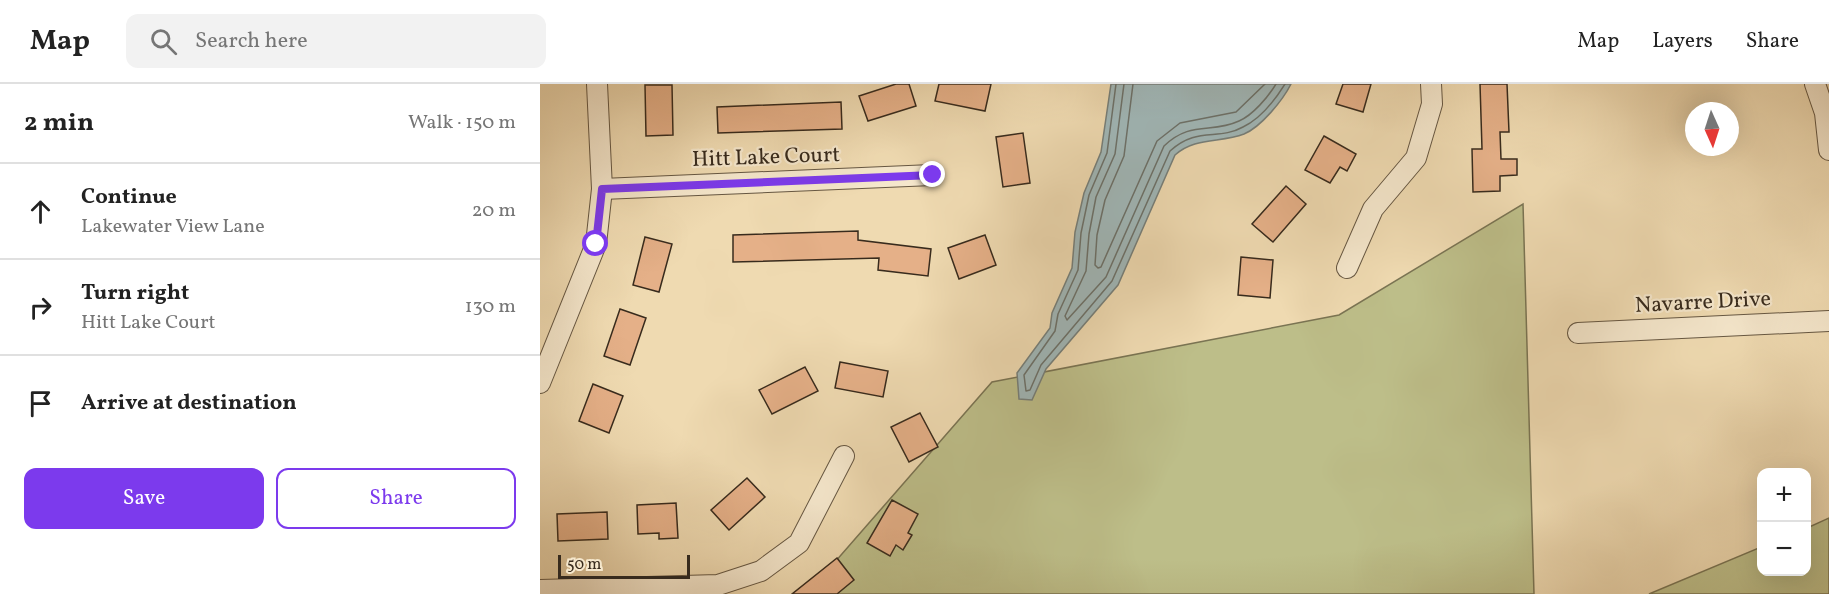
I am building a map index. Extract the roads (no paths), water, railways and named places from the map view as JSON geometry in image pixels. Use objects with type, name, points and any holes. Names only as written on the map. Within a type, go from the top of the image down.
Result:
[{"type":"street","points":[[540,383],[545,358],[596,244],[602,189],[597,84]]},
{"type":"street","points":[[1347,268],[1373,209],[1416,158],[1432,104],[1431,84]]},
{"type":"street","points":[[1815,84],[1826,113],[1829,150]]},
{"type":"street","name":"Hitt Lake Court","points":[[602,189],[933,175]]},
{"type":"street","name":"Navarre Drive","points":[[1578,333],[1829,321]]},
{"type":"street","points":[[540,590],[608,591],[718,585],[761,571],[799,543],[844,456]]},
{"type":"water","points":[[1111,84],[1291,84],[1271,112],[1251,130],[1235,137],[1191,145],[1175,155],[1118,285],[1046,369],[1032,400],[1019,399],[1017,373],[1050,328],[1052,313],[1072,268],[1075,232],[1084,193],[1101,152]]}]
